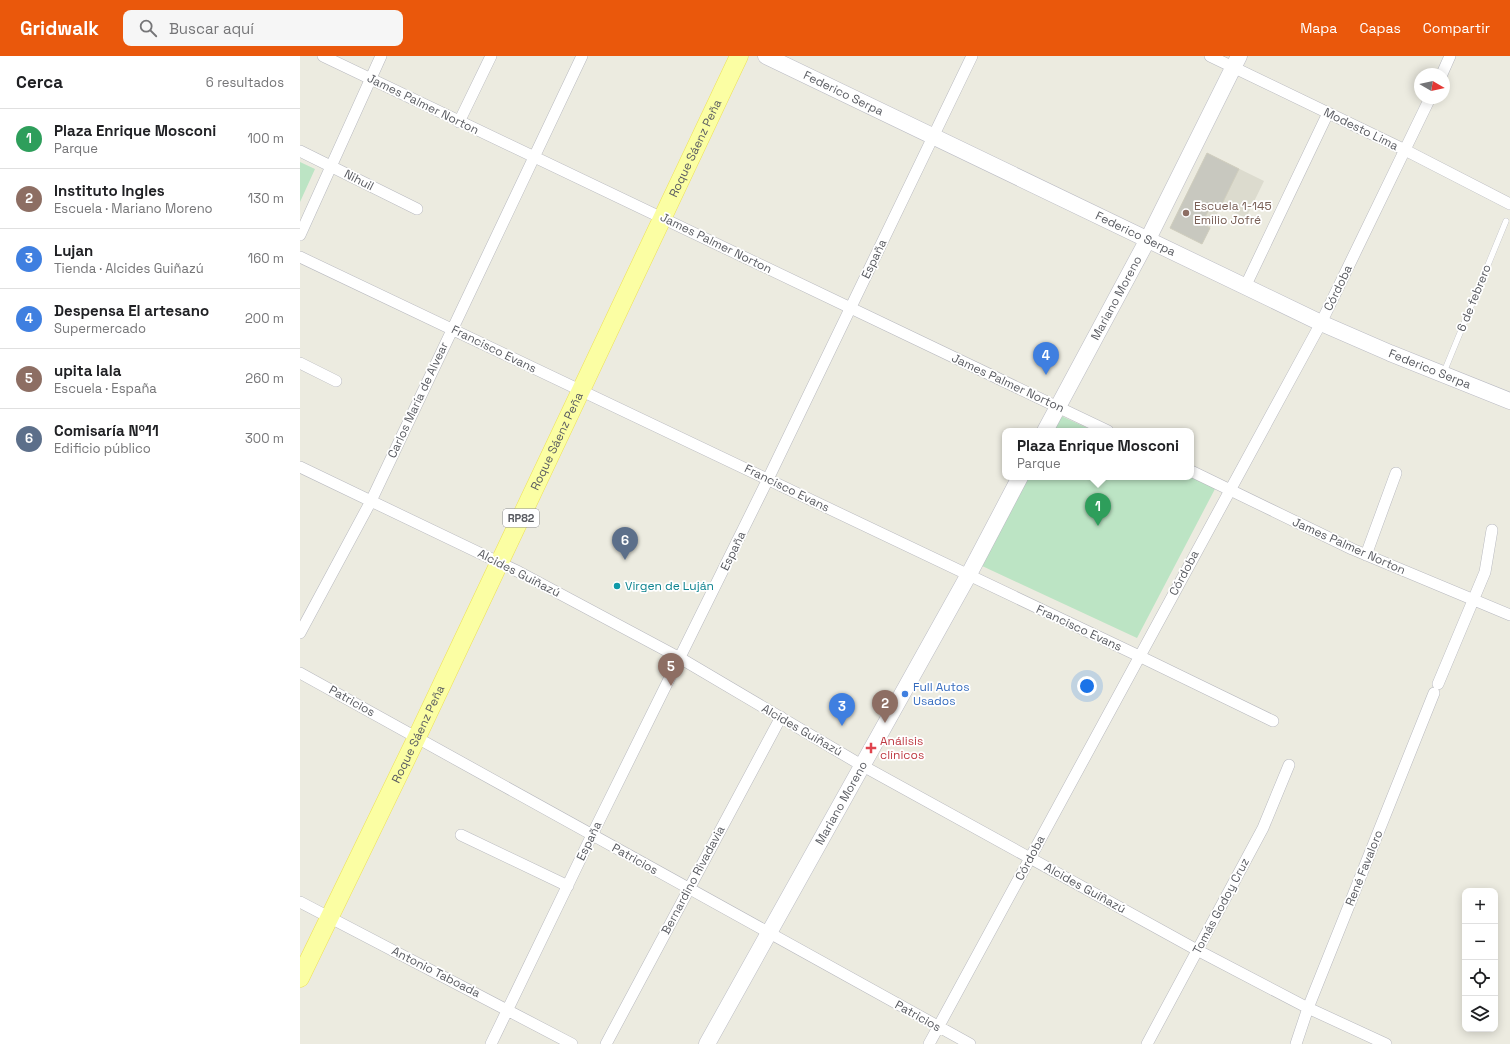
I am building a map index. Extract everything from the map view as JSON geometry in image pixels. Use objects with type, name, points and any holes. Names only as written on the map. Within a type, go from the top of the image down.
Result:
[{"type":"main road","name":"Roque Sáenz Peña","points":[[300,978],[582,391],[739,56]]},
{"type":"street","name":"James Palmer Norton","points":[[323,56],[1102,428]]},
{"type":"street","points":[[300,235],[381,56]]},
{"type":"street","points":[[459,122],[491,56]]},
{"type":"street","name":"Carlos María de Alvear","points":[[300,632],[371,501],[451,329],[582,56]]},
{"type":"street","name":"Federico Serpa","points":[[766,56],[933,138],[1148,239],[1321,323],[1443,375],[1510,401]]},
{"type":"street","name":"España","points":[[491,1044],[592,835],[768,479],[972,56]]},
{"type":"street","name":"Modesto Lima","points":[[1210,56],[1237,62],[1328,113],[1405,150],[1510,204]]},
{"type":"street","points":[[1445,68],[1450,56]]},
{"type":"street","name":"Mariano Moreno","points":[[1046,428],[1148,239],[1237,62]]},
{"type":"street","name":"Córdoba","points":[[929,1044],[1321,323],[1427,104]]},
{"type":"street","points":[[1245,287],[1328,113]]},
{"type":"street","name":"Nihuil","points":[[300,151],[417,209]]},
{"type":"street","name":"Francisco Evans","points":[[300,257],[1139,656],[1273,722]]},
{"type":"street","points":[[300,363],[336,381]]},
{"type":"street","name":"Alcides Guiñazú","points":[[300,467],[500,563],[680,658],[863,766],[1030,859],[1197,950],[1308,1008],[1386,1044]]},
{"type":"street","name":"James Palmer Norton","points":[[1194,472],[1366,555],[1510,615]]},
{"type":"street","points":[[1366,555],[1396,473]]},
{"type":"street","name":"Mariano Moreno","points":[[707,1044],[968,576],[1018,480]]},
{"type":"street","name":"René Favaloro","points":[[1296,1044],[1308,1008],[1436,688],[1474,599],[1488,562],[1492,530]]},
{"type":"street","name":"Patricios","points":[[300,673],[970,1044]]},
{"type":"street","name":"Bernardino Rivadavia","points":[[606,1044],[781,717]]},
{"type":"street","name":"Tomás Godoy Cruz","points":[[1147,1044],[1263,828],[1289,765]]},
{"type":"street","points":[[461,835],[568,886]]},
{"type":"street","name":"Antonio Taboada","points":[[300,902],[572,1044]]},
{"type":"lane","name":"6 de febrero","points":[[1443,375],[1506,221]]},
{"type":"shaded area","points":[[1207,153],[1264,181],[1246,218],[1221,206],[1202,244],[1170,228]]},
{"type":"green space","points":[[300,162],[315,169],[300,202]]},
{"type":"green space","points":[[1059,415],[1087,428],[1052,428]]},
{"type":"green space","points":[[1194,478],[1216,487],[1137,638],[980,565],[1024,480],[1194,480]]},
{"type":"building","points":[[1207,153],[1239,169],[1221,206],[1213,202],[1202,223],[1210,228],[1202,244],[1170,228]]},
{"type":"place","name":"Escuela 1-145 Emilio Jofré","points":[[1186,213]]},
{"type":"place","name":"Despensa El artesano","points":[[1046,375]]},
{"type":"place","name":"Plaza Enrique Mosconi","points":[[1098,526]]},
{"type":"place","name":"Comisaría Nº11","points":[[625,560]]},
{"type":"place","name":"Virgen de Luján","points":[[617,586]]},
{"type":"place","name":"upita lala","points":[[671,686]]},
{"type":"place","name":"Full Autos Usados","points":[[905,694]]},
{"type":"place","name":"Instituto Ingles","points":[[885,723]]},
{"type":"place","name":"Lujan","points":[[842,726]]},
{"type":"place","name":"Análisis clínicos","points":[[871,748]]}]
